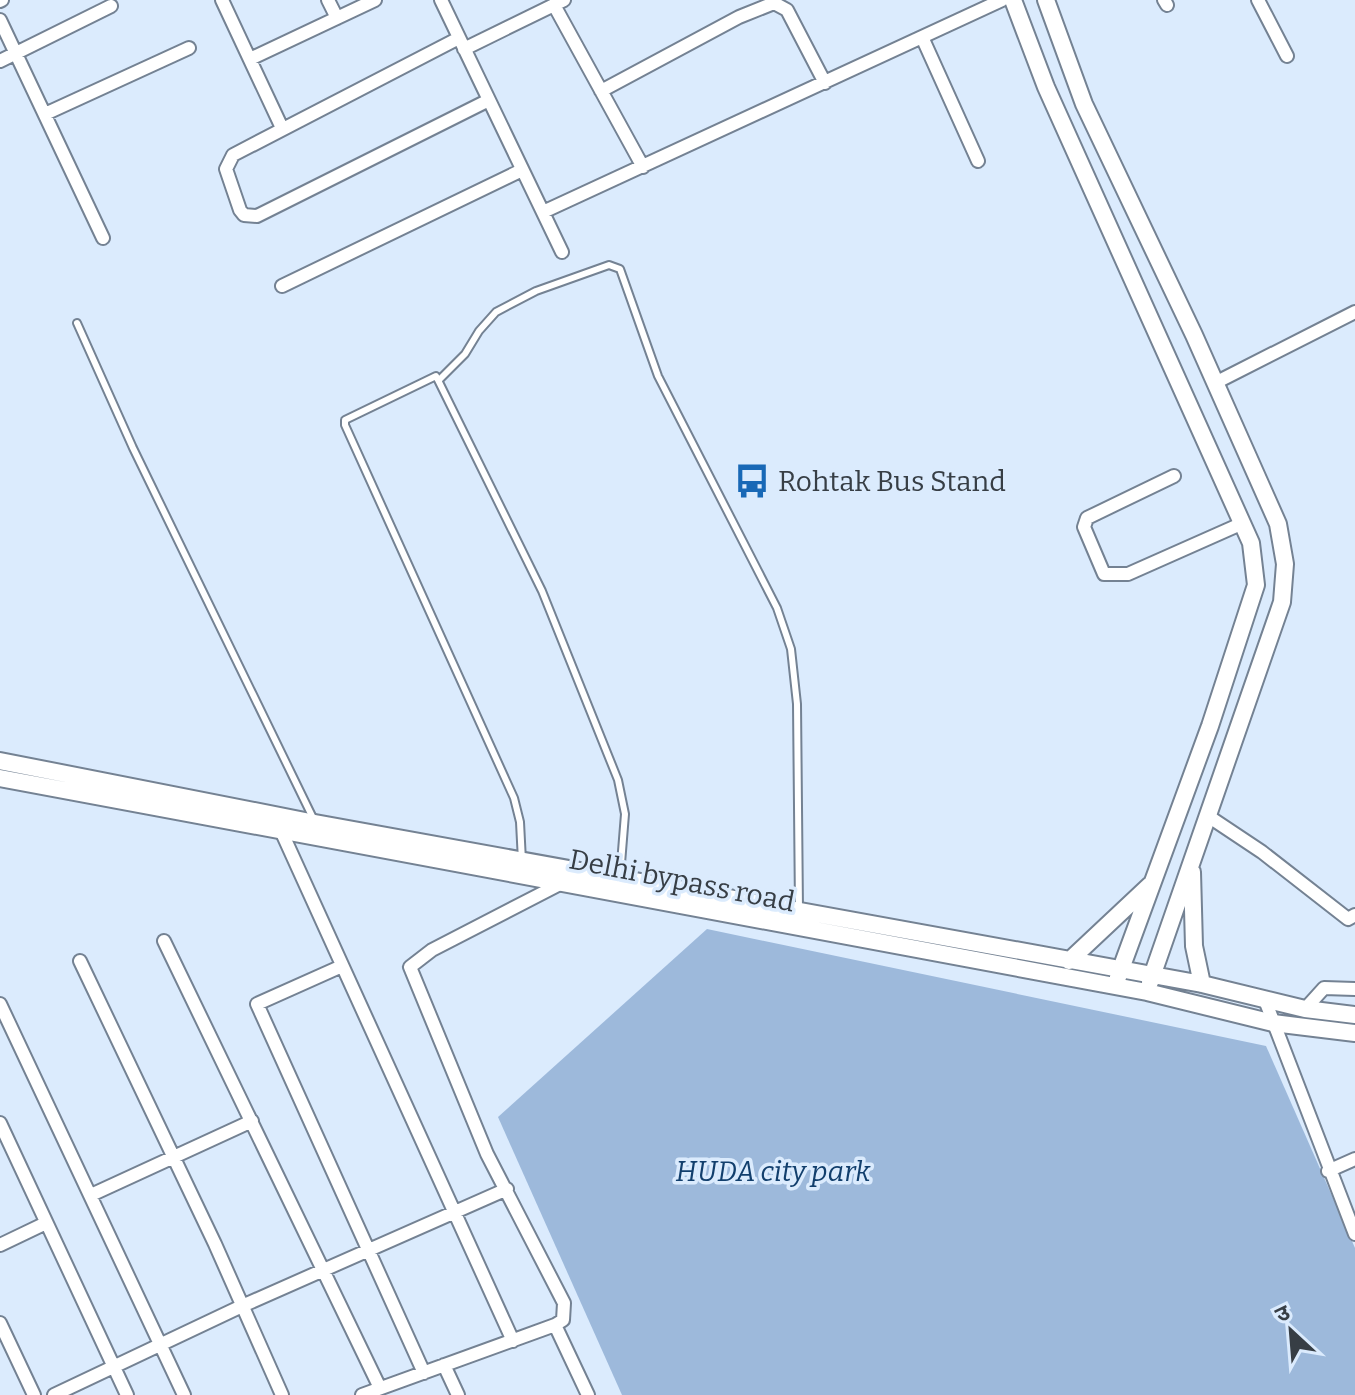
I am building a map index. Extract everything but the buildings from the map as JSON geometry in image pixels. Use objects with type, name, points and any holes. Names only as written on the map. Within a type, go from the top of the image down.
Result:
[{"type":"main road","points":[[1013,0],[1046,87],[1243,523],[1251,543],[1256,585],[1210,726],[1118,978]]},
{"type":"main road","points":[[1046,0],[1084,104],[1278,524],[1285,564],[1282,602],[1150,983]]},
{"type":"main road","name":"Delhi bypass road","points":[[0,761],[273,814],[521,868],[618,886],[799,911],[1069,961],[1118,978]]},
{"type":"main road","name":"Delhi bypass road","points":[[0,778],[322,839],[521,868],[560,884],[618,886],[800,929],[1150,983],[1202,984],[1305,1009],[1355,1015]]},
{"type":"main road","points":[[1192,862],[1194,946],[1202,984]]},
{"type":"main road","points":[[1069,961],[1153,882]]},
{"type":"main road","name":"Delhi bypass road","points":[[1150,983],[1273,1023],[1355,1033]]},
{"type":"street","points":[[222,0],[282,128]]},
{"type":"street","points":[[328,0],[337,18]]},
{"type":"street","points":[[250,59],[375,0]]},
{"type":"street","points":[[441,0],[562,252]]},
{"type":"street","points":[[543,212],[1002,0]]},
{"type":"street","points":[[1258,0],[1287,56]]},
{"type":"street","points":[[489,100],[257,216],[244,215],[228,176],[227,162],[233,155],[282,128],[462,43],[559,2],[601,91],[643,167]]},
{"type":"street","points":[[601,91],[739,17],[774,3],[787,10],[825,83]]},
{"type":"street","points":[[0,61],[111,6]]},
{"type":"street","points":[[0,20],[103,238]]},
{"type":"street","points":[[922,37],[978,161]]},
{"type":"street","points":[[45,114],[189,48]]},
{"type":"street","points":[[282,286],[522,170]]},
{"type":"street","points":[[1215,383],[1355,312]]},
{"type":"street","points":[[1174,476],[1087,518],[1084,527],[1104,574],[1128,574],[1243,523]]},
{"type":"street","points":[[273,814],[513,1341]]},
{"type":"street","points":[[1208,816],[1262,852],[1353,921]]},
{"type":"street","points":[[362,1395],[563,1320],[564,1303],[487,1154],[410,967],[432,950],[560,884]]},
{"type":"street","points":[[164,941],[380,1388]]},
{"type":"street","points":[[80,961],[282,1395]]},
{"type":"street","points":[[342,966],[257,1004],[424,1373]]},
{"type":"street","points":[[1305,1009],[1324,988],[1355,989]]},
{"type":"street","points":[[1265,1000],[1328,1171],[1355,1234]]},
{"type":"street","points":[[0,1004],[184,1395]]},
{"type":"street","points":[[91,1195],[252,1121]]},
{"type":"street","points":[[0,1123],[127,1395]]},
{"type":"street","points":[[1328,1171],[1355,1159]]},
{"type":"street","points":[[54,1395],[242,1306],[507,1189]]},
{"type":"street","points":[[0,1245],[46,1223]]},
{"type":"street","points":[[0,1323],[6,1350],[34,1395]]},
{"type":"street","points":[[555,1325],[588,1395]]},
{"type":"street","points":[[444,1365],[458,1395]]},
{"type":"lane","points":[[440,379],[465,354],[496,312],[536,291],[609,265],[620,269],[658,376],[777,608],[791,649],[797,704],[800,929]]},
{"type":"lane","points":[[77,323],[133,448],[322,839]]},
{"type":"lane","points":[[521,868],[520,822],[514,798],[345,425],[345,420],[426,378],[436,376],[542,591],[618,780],[625,814],[618,886]]},
{"type":"green space","name":"HUDA city park","points":[[707,929],[1266,1046],[1355,1248],[1355,1395],[622,1395],[498,1117]]},
{"type":"place","name":"Rohtak Bus Stand","points":[[752,481]]}]
